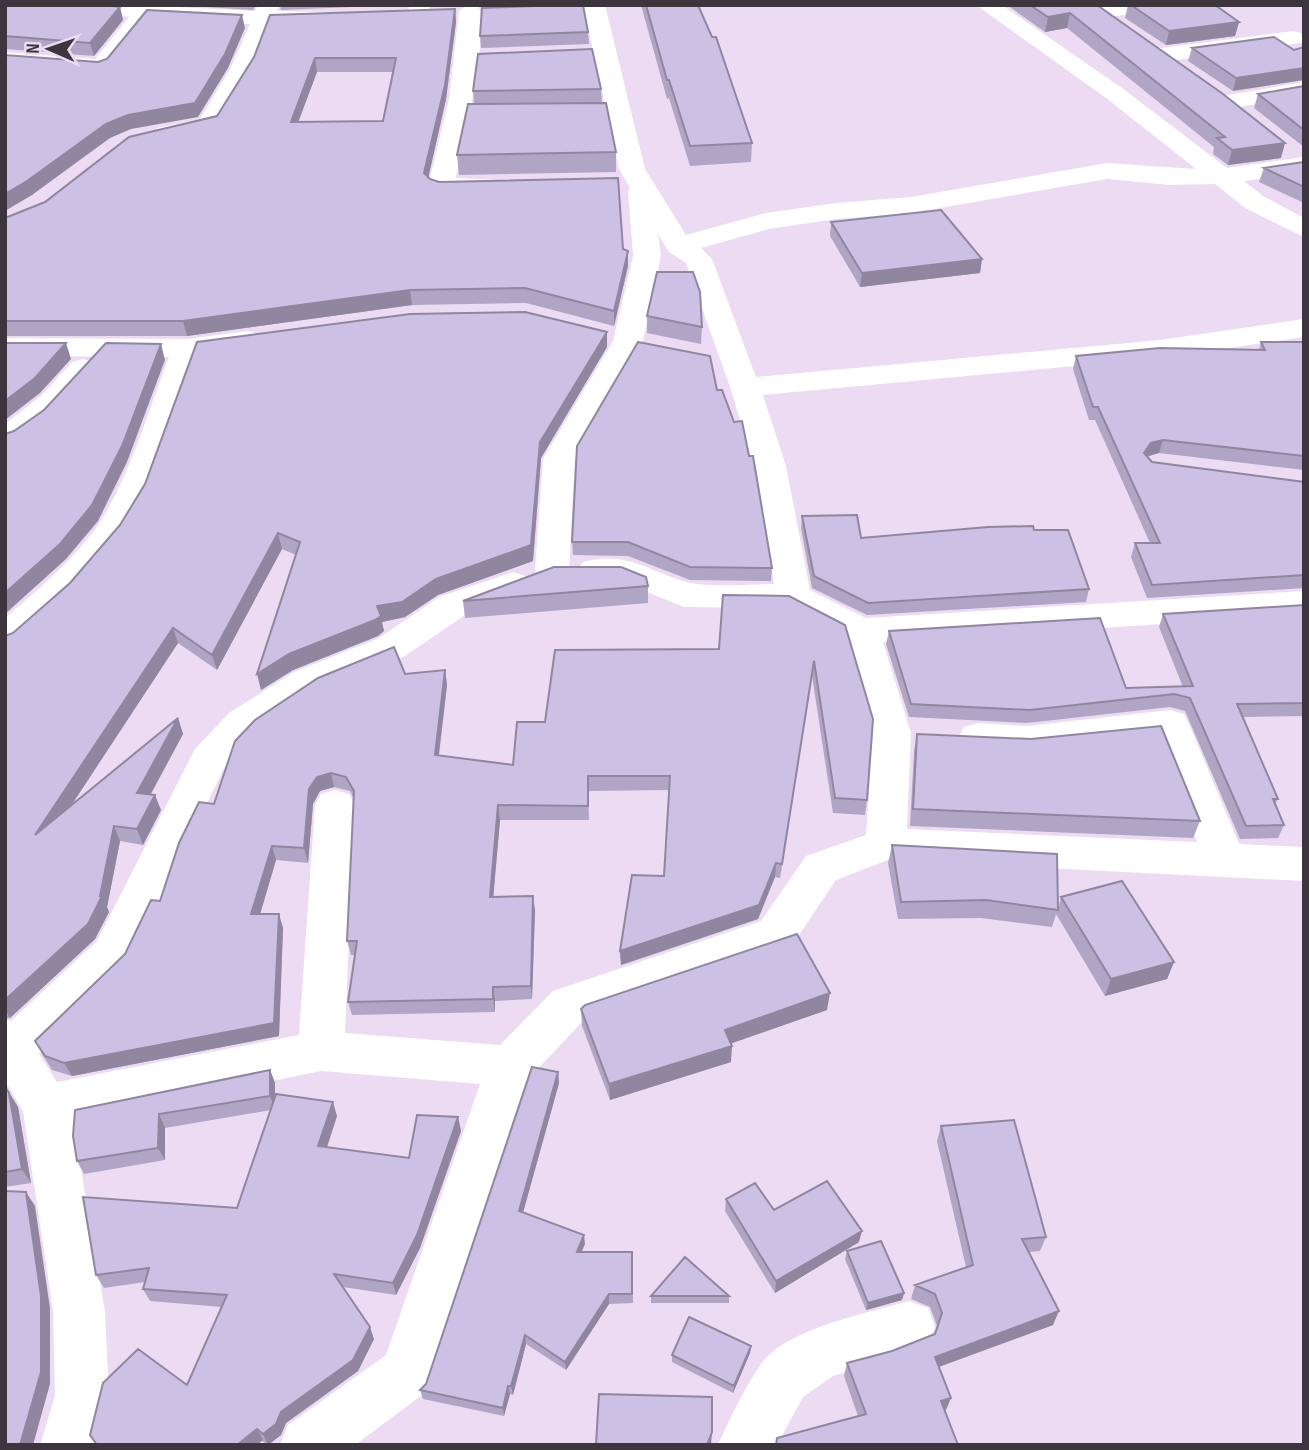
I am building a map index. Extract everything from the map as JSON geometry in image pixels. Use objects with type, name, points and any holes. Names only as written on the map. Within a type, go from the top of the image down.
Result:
[{"type":"street","points":[[69,5],[111,7],[144,13],[341,16]]},
{"type":"street","points":[[987,5],[1114,93],[1254,202],[1304,229]]},
{"type":"street","points":[[1093,8],[1149,5]]},
{"type":"street","points":[[552,570],[559,459],[629,340],[647,256],[627,183],[632,169],[606,113],[585,7]]},
{"type":"street","points":[[1093,8],[1183,71]]},
{"type":"street","points":[[393,14],[419,9],[498,10]]},
{"type":"street","points":[[470,11],[475,58],[440,186],[520,184]]},
{"type":"street","points":[[5,59],[101,66],[144,13]]},
{"type":"street","points":[[143,138],[209,124],[242,69],[266,13]]},
{"type":"street","points":[[1161,55],[1293,38]]},
{"type":"street","points":[[1206,86],[1250,119]]},
{"type":"street","points":[[1228,102],[1304,89]]},
{"type":"street","points":[[459,116],[486,115]]},
{"type":"street","points":[[1282,144],[1304,163]]},
{"type":"street","points":[[679,246],[766,221],[836,211],[911,205],[1107,171],[1170,177],[1219,176],[1304,163]]},
{"type":"street","points":[[627,183],[679,246],[698,259],[731,369],[770,466],[794,596]]},
{"type":"street","points":[[731,369],[1160,349],[1304,328]]},
{"type":"street","points":[[5,347],[187,348],[280,335]]},
{"type":"street","points":[[5,440],[53,402],[101,347]]},
{"type":"street","points":[[5,638],[62,589],[111,531],[130,499],[187,348]]},
{"type":"street","points":[[68,1445],[82,1396],[79,1311],[46,1107],[8,1045],[113,954],[209,759],[243,723],[307,681],[392,647],[452,606],[552,570],[627,570],[684,595],[794,596],[861,631],[1304,603]]},
{"type":"street","points":[[861,631],[924,735]]},
{"type":"street","points":[[924,735],[1027,740],[1170,724],[1226,861]]},
{"type":"street","points":[[886,844],[924,735]]},
{"type":"street","points":[[321,1051],[335,805]]},
{"type":"street","points":[[311,1444],[407,1373],[510,1066],[569,1005],[776,934],[821,869],[886,844],[1304,864]]},
{"type":"street","points":[[46,1107],[321,1051],[510,1066]]},
{"type":"street","points":[[746,1445],[784,1378],[820,1353],[909,1327]]},
{"type":"building","points":[[5,5],[120,7],[90,43],[5,36]]},
{"type":"building","points":[[583,5],[588,32],[480,36],[482,8]]},
{"type":"building","points":[[646,5],[698,5],[712,37],[716,37],[752,143],[690,146],[667,80]]},
{"type":"building","points":[[1030,5],[1097,5],[1223,94],[1285,143],[1232,150],[1217,138],[1225,137],[1070,13],[1048,17]]},
{"type":"building","points":[[1131,5],[1215,5],[1239,22],[1169,31]]},
{"type":"building","points":[[455,9],[445,85],[424,173],[439,182],[618,178],[623,249],[628,251],[614,311],[525,288],[410,290],[183,321],[5,321],[5,218],[45,202],[129,137],[217,116],[254,57],[270,15]],"holes":[[[315,58],[396,58],[383,121],[291,122]]]},
{"type":"building","points":[[147,10],[242,15],[225,54],[195,103],[128,115],[106,124],[5,194],[5,55],[98,62],[107,59]]},
{"type":"building","points":[[1274,37],[1294,50],[1304,47],[1304,68],[1236,78],[1192,48]]},
{"type":"building","points":[[592,49],[601,89],[473,91],[478,54]]},
{"type":"building","points":[[1304,86],[1304,130],[1258,94]]},
{"type":"building","points":[[606,103],[616,152],[457,155],[468,104]]},
{"type":"building","points":[[1304,162],[1304,187],[1264,168]]},
{"type":"building","points":[[941,210],[982,259],[862,273],[831,222]]},
{"type":"building","points":[[657,272],[693,272],[700,292],[702,327],[647,316]]},
{"type":"building","points":[[525,312],[607,332],[540,442],[531,545],[436,579],[402,602],[377,606],[381,616],[375,620],[289,654],[257,674],[300,542],[278,533],[212,655],[173,628],[35,835],[178,718],[137,793],[155,795],[137,829],[114,826],[102,896],[88,924],[5,1000],[5,636],[13,633],[70,583],[120,525],[145,484],[197,342],[410,314]]},
{"type":"building","points":[[638,342],[710,356],[717,390],[722,390],[734,422],[742,421],[749,456],[753,456],[772,568],[690,567],[628,542],[572,542],[577,446]]},
{"type":"building","points":[[1261,342],[1304,342],[1304,456],[1163,440],[1151,443],[1144,453],[1152,462],[1304,482],[1304,575],[1152,585],[1135,543],[1160,543],[1098,407],[1093,407],[1076,356],[1160,348],[1265,350]]},
{"type":"building","points":[[5,343],[66,343],[35,378],[5,401]]},
{"type":"building","points":[[106,343],[161,344],[122,446],[92,505],[60,544],[5,593],[5,434],[14,431],[44,410]]},
{"type":"building","points":[[857,515],[861,538],[988,527],[1033,526],[1034,530],[1068,530],[1089,589],[868,603],[814,576],[802,516]]},
{"type":"building","points":[[554,567],[621,567],[646,577],[648,586],[463,601]]},
{"type":"building","points":[[723,595],[789,596],[845,625],[873,719],[867,800],[835,798],[814,661],[782,864],[776,863],[759,905],[620,951],[632,875],[664,876],[670,776],[588,776],[588,806],[498,805],[490,897],[533,896],[531,986],[493,987],[493,999],[348,1002],[357,941],[347,941],[354,791],[346,777],[331,773],[317,777],[309,789],[304,848],[272,846],[251,914],[279,914],[274,1023],[64,1063],[45,1056],[35,1041],[125,954],[151,900],[160,901],[179,843],[199,802],[214,804],[235,741],[255,720],[318,678],[394,647],[405,674],[445,670],[435,755],[513,765],[517,722],[545,722],[555,650],[719,649]]},
{"type":"building","points":[[1304,605],[1304,703],[1237,704],[1278,799],[1273,799],[1284,825],[1246,826],[1190,698],[1174,694],[1030,710],[911,704],[889,631],[1100,618],[1126,688],[1193,686],[1163,614]]},
{"type":"building","points":[[1161,726],[1200,821],[913,809],[917,734],[1031,739]]},
{"type":"building","points":[[892,845],[1057,854],[1058,910],[986,900],[901,902]]},
{"type":"building","points":[[1122,881],[1174,962],[1111,979],[1061,897]]},
{"type":"building","points":[[797,934],[830,993],[725,1030],[732,1046],[609,1084],[581,1009],[585,1005]]},
{"type":"building","points":[[532,1067],[558,1072],[519,1211],[584,1235],[577,1252],[632,1252],[632,1294],[609,1294],[565,1362],[525,1335],[503,1408],[420,1390],[426,1384]]},
{"type":"building","points":[[270,1070],[270,1096],[159,1114],[158,1148],[77,1161],[73,1136],[75,1110]]},
{"type":"building","points":[[5,1087],[9,1093],[22,1169],[5,1172]]},
{"type":"building","points":[[276,1094],[333,1102],[318,1146],[409,1158],[417,1115],[458,1117],[417,1235],[393,1283],[334,1274],[370,1327],[353,1360],[281,1412],[276,1424],[263,1434],[257,1429],[237,1445],[97,1445],[90,1435],[103,1383],[138,1349],[187,1385],[227,1295],[143,1289],[149,1268],[96,1275],[83,1197],[237,1208]]},
{"type":"building","points":[[1014,1120],[1046,1237],[1022,1239],[1059,1311],[935,1357],[951,1398],[941,1401],[958,1445],[776,1445],[777,1438],[866,1414],[847,1363],[892,1351],[935,1334],[942,1313],[935,1294],[915,1285],[973,1265],[941,1126]]},
{"type":"building","points":[[827,1181],[862,1231],[776,1281],[726,1199],[755,1183],[774,1210]]},
{"type":"building","points":[[5,1191],[26,1192],[41,1296],[41,1372],[20,1445],[5,1445]]},
{"type":"building","points":[[881,1241],[904,1293],[868,1303],[847,1251]]},
{"type":"building","points":[[685,1257],[729,1296],[651,1296]]},
{"type":"building","points":[[689,1317],[751,1346],[734,1386],[672,1355]]},
{"type":"building","points":[[599,1394],[712,1397],[712,1432],[707,1445],[596,1445]]}]
